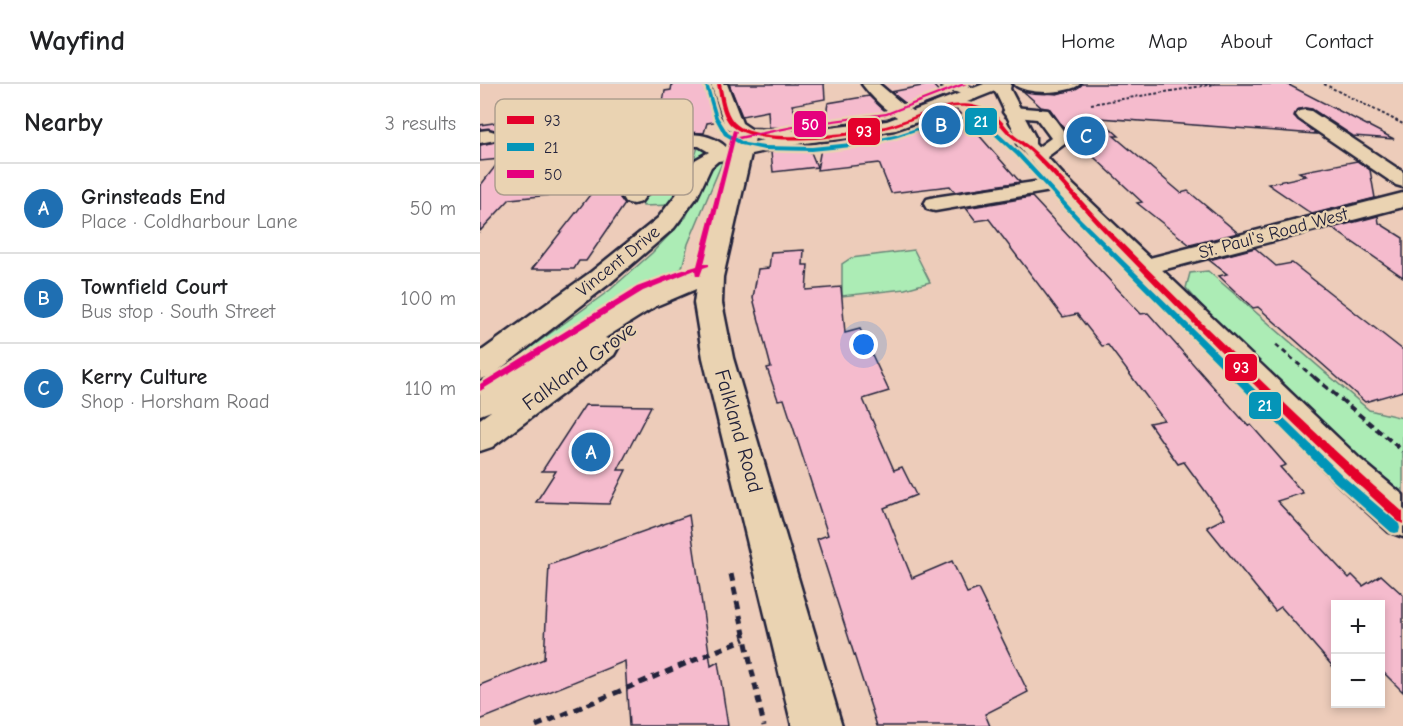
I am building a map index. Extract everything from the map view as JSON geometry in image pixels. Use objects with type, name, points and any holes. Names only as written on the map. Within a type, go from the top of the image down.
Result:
[{"type":"street","points":[[719,84],[734,126],[737,145]]},
{"type":"street","points":[[870,84],[900,111],[914,118]]},
{"type":"street","points":[[948,84],[975,94]]},
{"type":"street","points":[[693,141],[704,141],[714,145],[737,145],[890,126],[1000,84],[1031,150]]},
{"type":"street","points":[[1022,84],[1035,88],[1072,84]]},
{"type":"street","points":[[947,105],[987,111],[1013,138],[1031,150],[1061,184],[1347,470],[1403,519]]},
{"type":"street","points":[[1012,112],[1042,114],[1061,140],[1031,150]]},
{"type":"street","points":[[1305,115],[1403,181]]},
{"type":"street","name":"Falkland Road","points":[[737,145],[710,277],[708,303],[718,358],[817,726]]},
{"type":"street","name":"Vincent Drive","points":[[693,183],[702,164],[711,157],[737,145]]},
{"type":"street","points":[[935,204],[1061,184]]},
{"type":"street","name":"Vincent Drive","points":[[480,368],[600,278],[666,223],[687,195]]},
{"type":"street","name":"St. Paul's Road West","points":[[1143,267],[1403,200]]},
{"type":"street","points":[[480,402],[646,300],[710,277]]},
{"type":"street","name":"Falkland Grove","points":[[480,437],[655,311],[672,289]]},
{"type":"path","points":[[1042,114],[1044,110],[1215,84]]},
{"type":"path","points":[[1324,84],[1403,124]]},
{"type":"path","points":[[536,726],[745,639]]},
{"type":"shaded area","points":[[862,84],[974,84],[895,113]]},
{"type":"green space","points":[[693,143],[714,152],[693,179],[693,156],[698,147],[693,147]]},
{"type":"green space","points":[[724,158],[688,244],[682,268],[480,393],[480,384],[610,290],[652,253],[686,217],[708,165]]},
{"type":"green space","points":[[681,195],[673,205],[643,206],[641,197]]},
{"type":"green space","points":[[914,250],[930,282],[905,289],[842,296],[842,264],[851,258]]},
{"type":"green space","points":[[1208,271],[1369,410],[1403,418],[1403,502],[1186,288],[1190,273]]},
{"type":"building","points":[[672,84],[709,84],[721,121],[707,123],[704,133],[693,132],[693,99],[664,99],[665,91],[671,90]]},
{"type":"building","points":[[729,84],[824,84],[825,99],[792,105],[802,129],[769,127],[768,111],[742,116]]},
{"type":"building","points":[[932,84],[944,97],[913,109],[891,92]]},
{"type":"building","points":[[1082,84],[1287,84],[1394,139],[1353,136],[1312,109],[1305,108],[1297,110],[1294,116],[1316,134],[1099,118],[1119,136],[1114,136],[1181,193],[1188,191],[1238,233],[1190,245],[1137,203],[1142,202],[1066,131],[1050,109],[1041,107],[1023,91],[1057,94],[1075,89]]},
{"type":"building","points":[[869,96],[892,117],[824,126],[828,103]]},
{"type":"building","points":[[956,109],[1020,182],[955,192],[950,186],[891,193],[879,163],[817,170],[822,143],[896,132]]},
{"type":"building","points":[[495,123],[495,130],[480,129],[480,125]]},
{"type":"building","points":[[495,142],[495,160],[480,161],[480,145]]},
{"type":"building","points":[[808,145],[817,167],[773,172],[771,152]]},
{"type":"building","points":[[1357,161],[1370,170],[1375,198],[1312,214],[1268,184],[1306,176],[1299,172]]},
{"type":"building","points":[[495,167],[495,195],[552,195],[510,199],[480,231],[480,186]]},
{"type":"building","points":[[590,195],[621,195],[620,198],[625,204],[586,261],[579,261],[574,269],[532,269]]},
{"type":"building","points":[[1032,197],[1141,314],[1148,313],[1248,426],[1251,425],[1286,465],[1280,467],[1303,493],[1277,501],[1349,578],[1352,575],[1363,586],[1381,575],[1403,595],[1403,692],[1385,674],[1385,600],[1331,600],[1331,664],[1281,607],[1275,611],[1207,527],[1225,518],[1184,462],[1178,464],[1149,423],[1164,420],[1108,345],[1102,346],[1077,314],[1063,317],[989,219],[976,221],[966,208]]},
{"type":"building","points":[[1378,216],[1379,223],[1403,238],[1403,277],[1332,228]]},
{"type":"building","points":[[1255,248],[1276,266],[1292,263],[1403,350],[1403,391],[1365,402],[1258,307],[1253,308],[1219,276],[1227,274],[1209,260]]},
{"type":"building","points":[[804,250],[803,265],[808,265],[806,290],[841,287],[845,333],[860,329],[889,391],[863,399],[894,470],[902,467],[916,495],[884,508],[912,578],[952,561],[967,593],[978,589],[1028,692],[985,714],[990,726],[877,726],[817,539],[828,535],[784,399],[778,400],[767,368],[771,367],[753,298],[758,269],[769,268],[771,252]]},
{"type":"building","points":[[585,405],[651,406],[618,470],[626,470],[609,504],[536,502],[556,471],[542,471]]},
{"type":"building","points":[[689,515],[711,666],[718,662],[728,726],[629,726],[625,661],[480,720],[480,685],[544,659],[549,565]]},
{"type":"transit line","name":"93","points":[[719,84],[724,106],[731,122],[748,133],[766,136],[810,137],[856,132],[890,126],[949,106],[973,107],[990,113],[1051,170],[1088,212],[1243,369],[1403,519]]},
{"type":"transit line","name":"50","points":[[740,137],[803,125],[887,114],[965,84]]},
{"type":"transit line","name":"21","points":[[707,87],[716,117],[726,134],[743,144],[764,148],[812,149],[861,144],[896,136],[950,118],[983,122],[1018,154],[1079,220],[1339,479],[1395,528]]},
{"type":"transit line","name":"50","points":[[698,274],[735,131]]},
{"type":"transit line","name":"50","points":[[480,388],[640,289],[682,272],[707,265]]},
{"type":"place","name":"Townfield Court","points":[[941,125]]},
{"type":"place","name":"Kerry Culture","points":[[1086,136]]},
{"type":"place","name":"Grinsteads End","points":[[591,452]]}]
